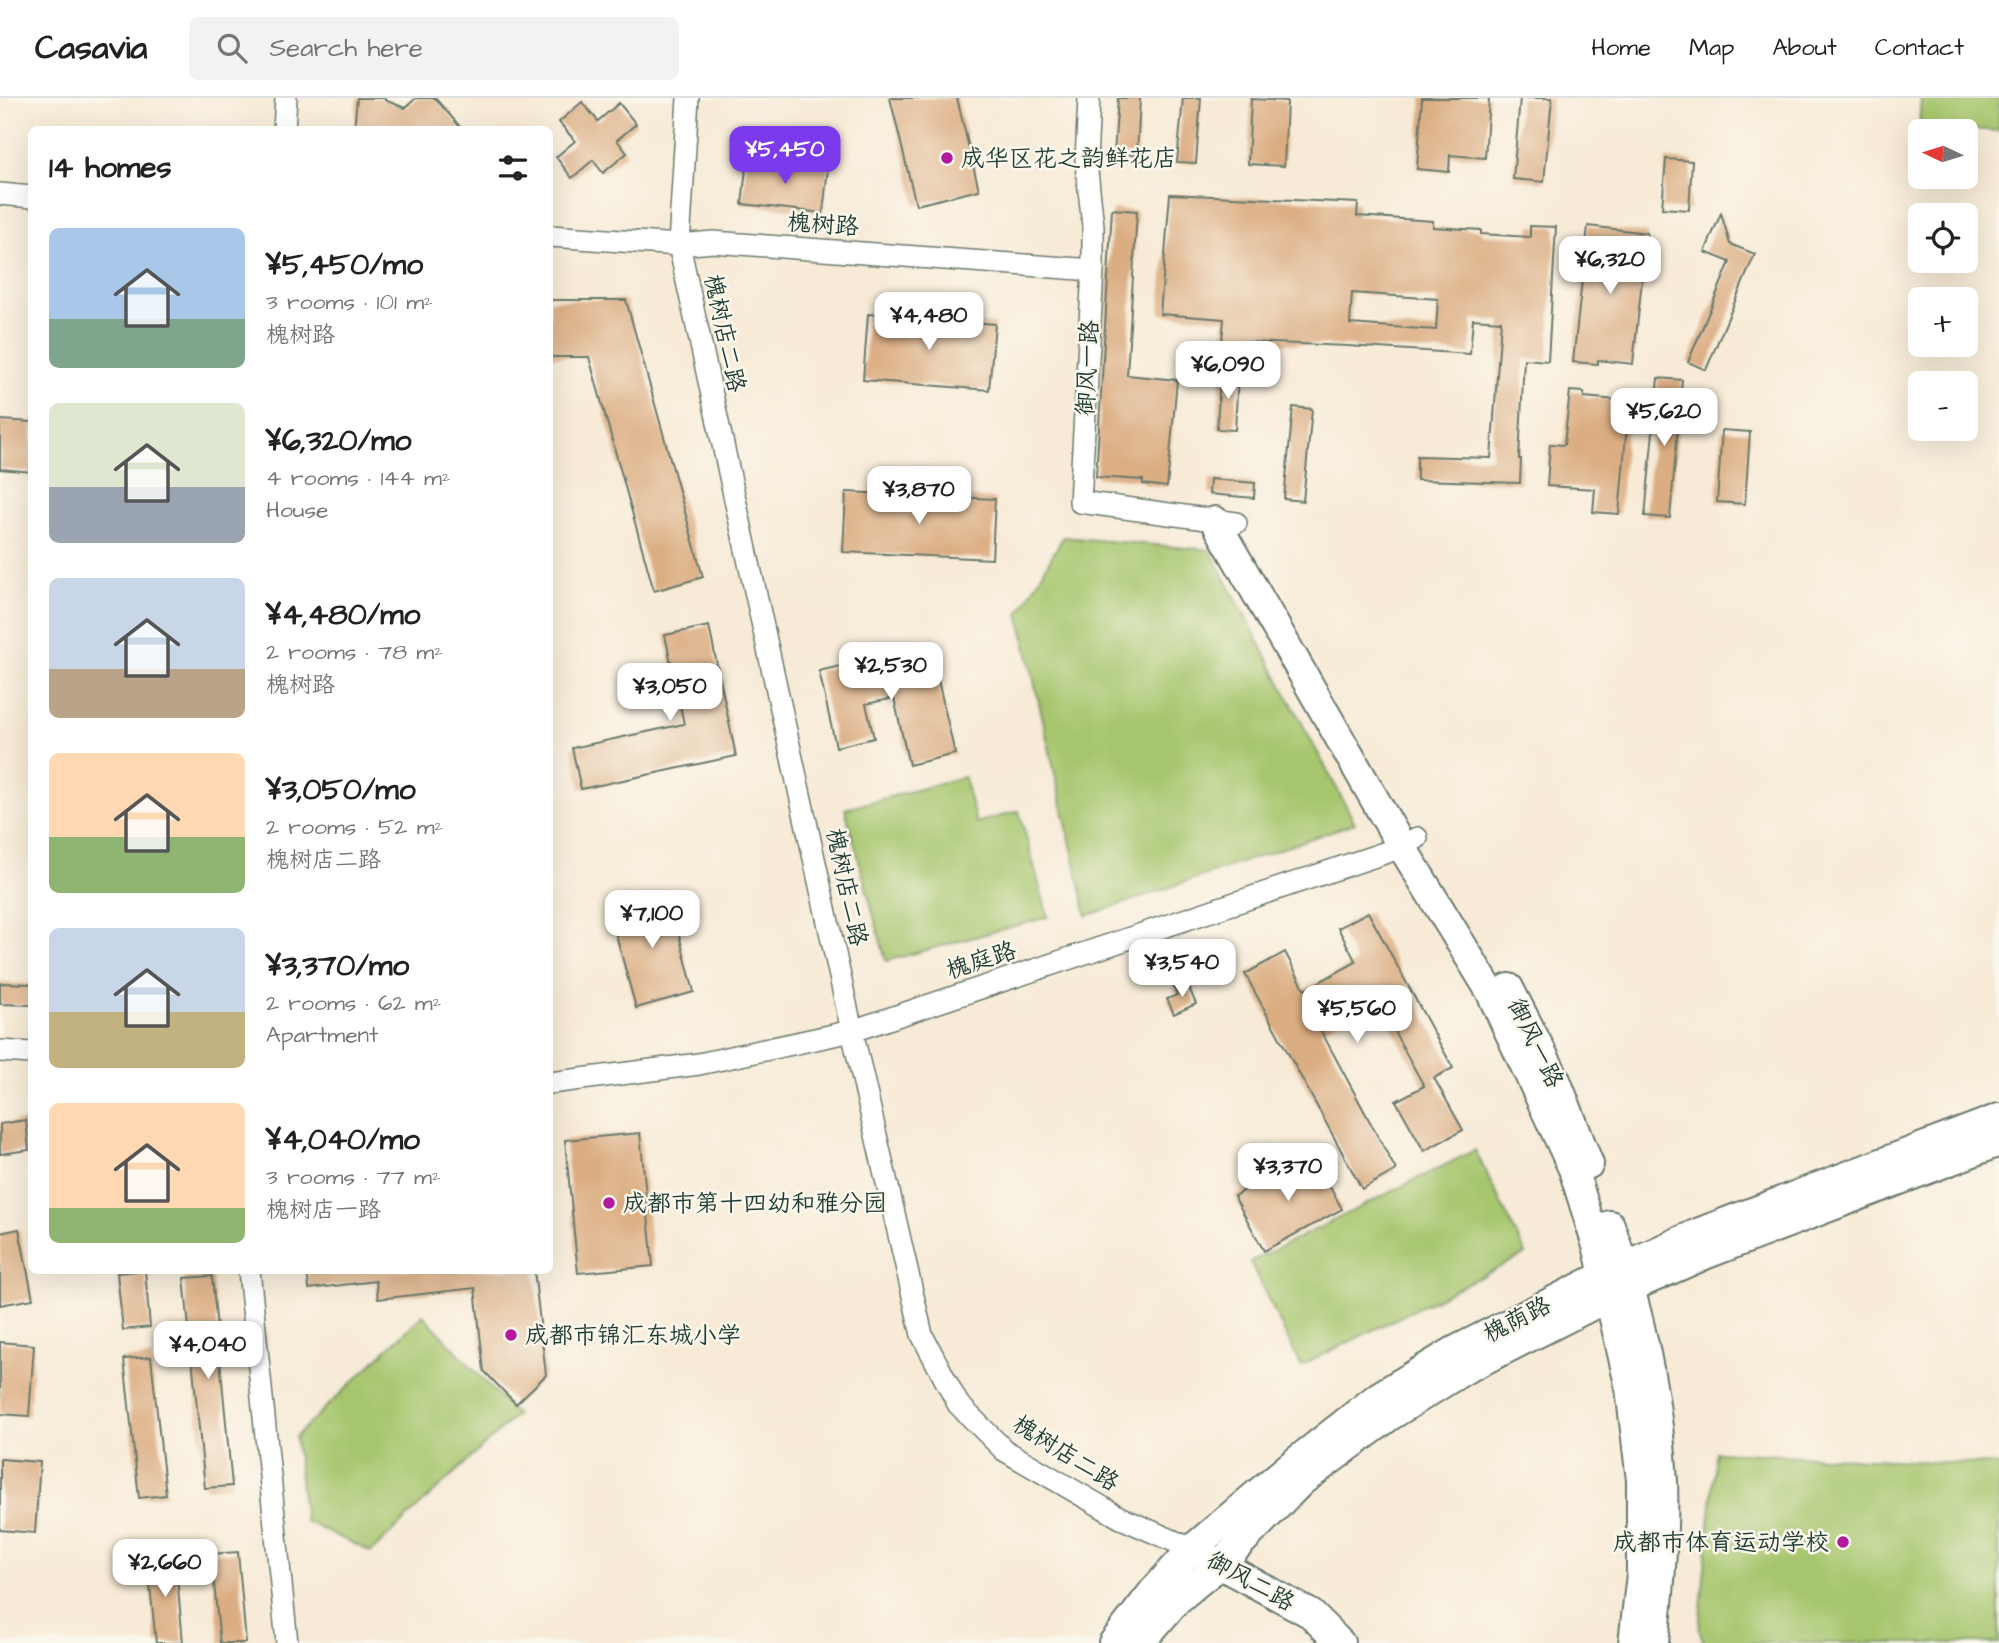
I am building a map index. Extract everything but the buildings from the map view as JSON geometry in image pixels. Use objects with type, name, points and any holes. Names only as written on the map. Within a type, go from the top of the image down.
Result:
[{"type":"main road","name":"御风一路","points":[[1225,522],[1409,843],[1505,980],[1556,1080],[1584,1150],[1617,1282],[1653,1391],[1662,1483],[1662,1574],[1654,1643]]},
{"type":"main road","name":"槐荫路","points":[[1140,1643],[1177,1600],[1220,1564],[1302,1481],[1390,1416],[1464,1370],[1700,1232],[1999,1118]]},
{"type":"main road","name":"槐荫路","points":[[1113,1643],[1155,1589],[1192,1549],[1290,1466],[1379,1396],[1454,1351],[1617,1282],[1707,1254],[1999,1142]]},
{"type":"main road","name":"御风一路","points":[[1617,1282],[1641,1480],[1641,1574],[1633,1643]]},
{"type":"main road","name":"御风二路","points":[[1192,1549],[1311,1614],[1340,1643]]},
{"type":"street","points":[[284,126],[286,98]]},
{"type":"street","name":"槐树店二路","points":[[688,98],[679,245],[852,1031],[922,1335],[958,1404],[1004,1450],[1121,1518],[1192,1549]]},
{"type":"street","name":"御风一路","points":[[1089,98],[1086,162],[1093,226],[1093,270],[1080,502],[1225,522]]},
{"type":"street","points":[[0,194],[28,197]]},
{"type":"street","name":"槐树路","points":[[553,236],[679,245],[713,242],[1093,270]]},
{"type":"street","name":"槐庭路","points":[[553,1083],[698,1064],[852,1031],[1409,843]]},
{"type":"street","points":[[0,1051],[28,1053]]},
{"type":"street","points":[[249,1274],[287,1643]]},
{"type":"green space","points":[[1921,98],[1999,98],[1999,131],[1978,129],[1978,119],[1919,119]]},
{"type":"green space","points":[[1063,537],[1210,550],[1355,823],[1087,916],[1019,614]]},
{"type":"green space","points":[[964,777],[976,823],[1019,811],[1048,917],[886,961],[845,809]]},
{"type":"green space","points":[[1475,1150],[1526,1254],[1301,1366],[1250,1262]]},
{"type":"green space","points":[[423,1315],[516,1415],[371,1552],[305,1521],[295,1437]]},
{"type":"green space","name":"成都市体育运动学校","points":[[1716,1452],[1999,1465],[1999,1643],[1704,1643],[1699,1629]]},
{"type":"place","name":"成华区花之韵鲜花店","points":[[947,158]]},
{"type":"place","name":"成都市第十四幼和雅分园","points":[[609,1203]]},
{"type":"place","name":"成都市锦汇东城小学","points":[[511,1335]]},
{"type":"place","name":"成都市体育运动学校","points":[[1843,1542]]}]
